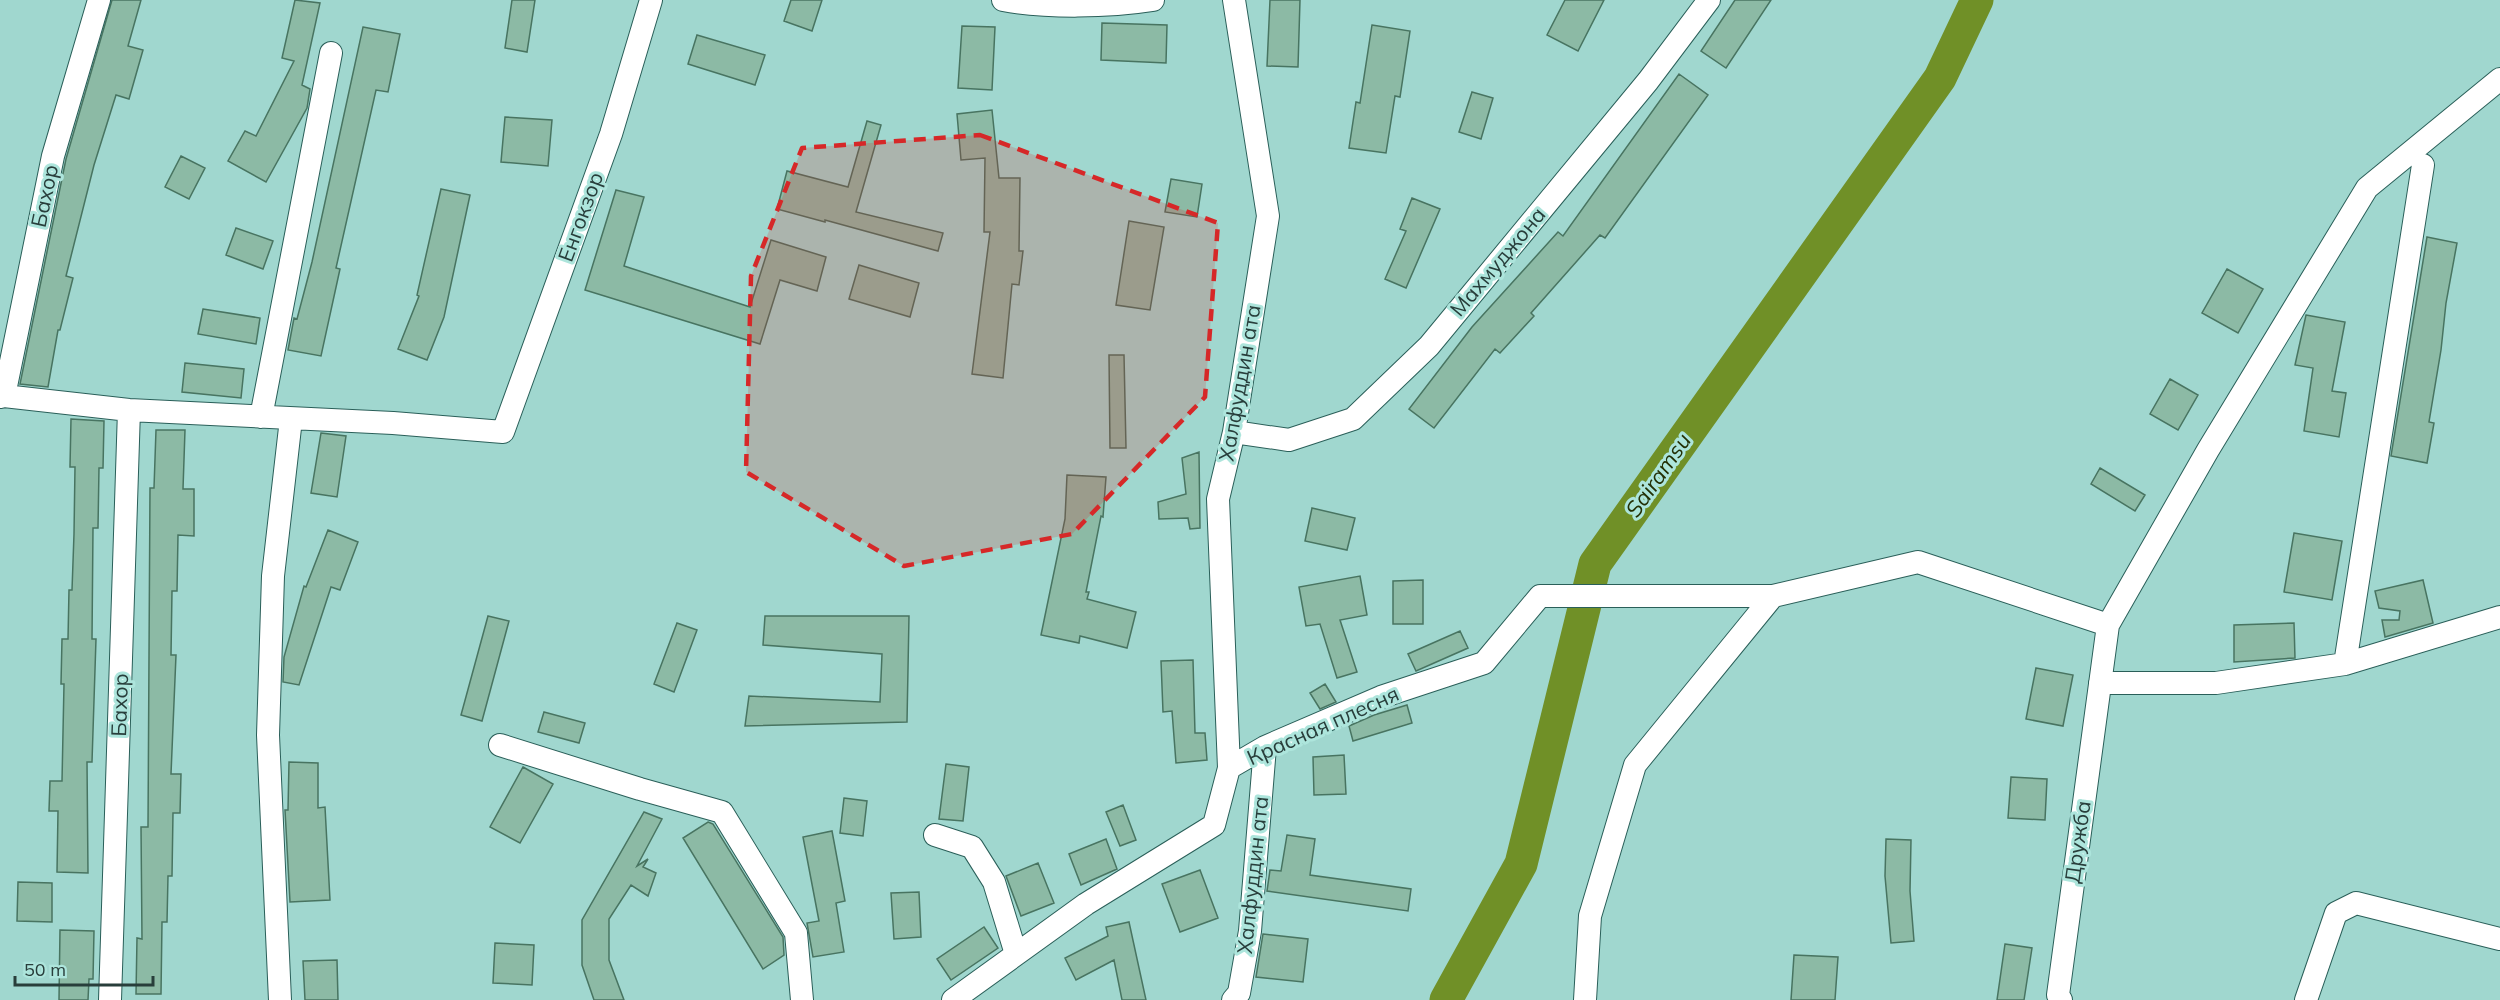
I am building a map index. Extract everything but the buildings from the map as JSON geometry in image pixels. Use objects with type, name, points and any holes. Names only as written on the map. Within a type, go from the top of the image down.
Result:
[{"type":"street","name":"Бахор","points":[[2,397],[53,156],[99,0]]},
{"type":"street","name":"Енгокзор","points":[[291,419],[393,423],[503,432],[611,134],[651,0]]},
{"type":"street","points":[[1003,0],[1041,4],[1105,4],[1153,0]]},
{"type":"street","name":"Халфуддин ата","points":[[1229,768],[1218,498],[1234,432],[1268,216],[1234,0]]},
{"type":"street","name":"Махмуджона","points":[[1234,432],[1289,440],[1353,419],[1429,346],[1648,81],[1709,0]]},
{"type":"street","points":[[261,417],[331,53]]},
{"type":"street","points":[[1585,1000],[1590,916],[1635,765],[1773,596],[1918,561],[2108,625],[2208,450],[2367,188],[2500,79]]},
{"type":"street","points":[[2345,663],[2423,165]]},
{"type":"street","points":[[2,397],[129,410],[291,419],[273,576],[268,735],[280,1000]]},
{"type":"street","name":"Бахор","points":[[110,1000],[129,410]]},
{"type":"street","name":"Красная плесня","points":[[953,1000],[1086,904],[1214,825],[1229,768],[1265,747],[1381,697],[1484,663],[1540,596],[1773,596]]},
{"type":"street","points":[[2100,682],[2216,683],[2345,663],[2500,617]]},
{"type":"street","name":"Дружба","points":[[2061,1000],[2058,995],[2108,625]]},
{"type":"street","points":[[500,745],[722,812],[796,933],[802,1000]]},
{"type":"street","name":"Халфуддин ата","points":[[1233,1000],[1239,993],[1250,931],[1265,747]]},
{"type":"street","points":[[935,835],[972,847],[994,882],[1016,954]]},
{"type":"street","points":[[2306,1000],[2336,913],[2356,903],[2500,939]]},
{"type":"highlighted area","points":[[980,135],[1218,223],[1205,397],[1072,534],[904,566],[746,472],[751,276],[802,148]]},
{"type":"waterway","name":"Sairamsu","points":[[1446,1000],[1521,864],[1595,564],[1940,78],[1977,0]]}]
